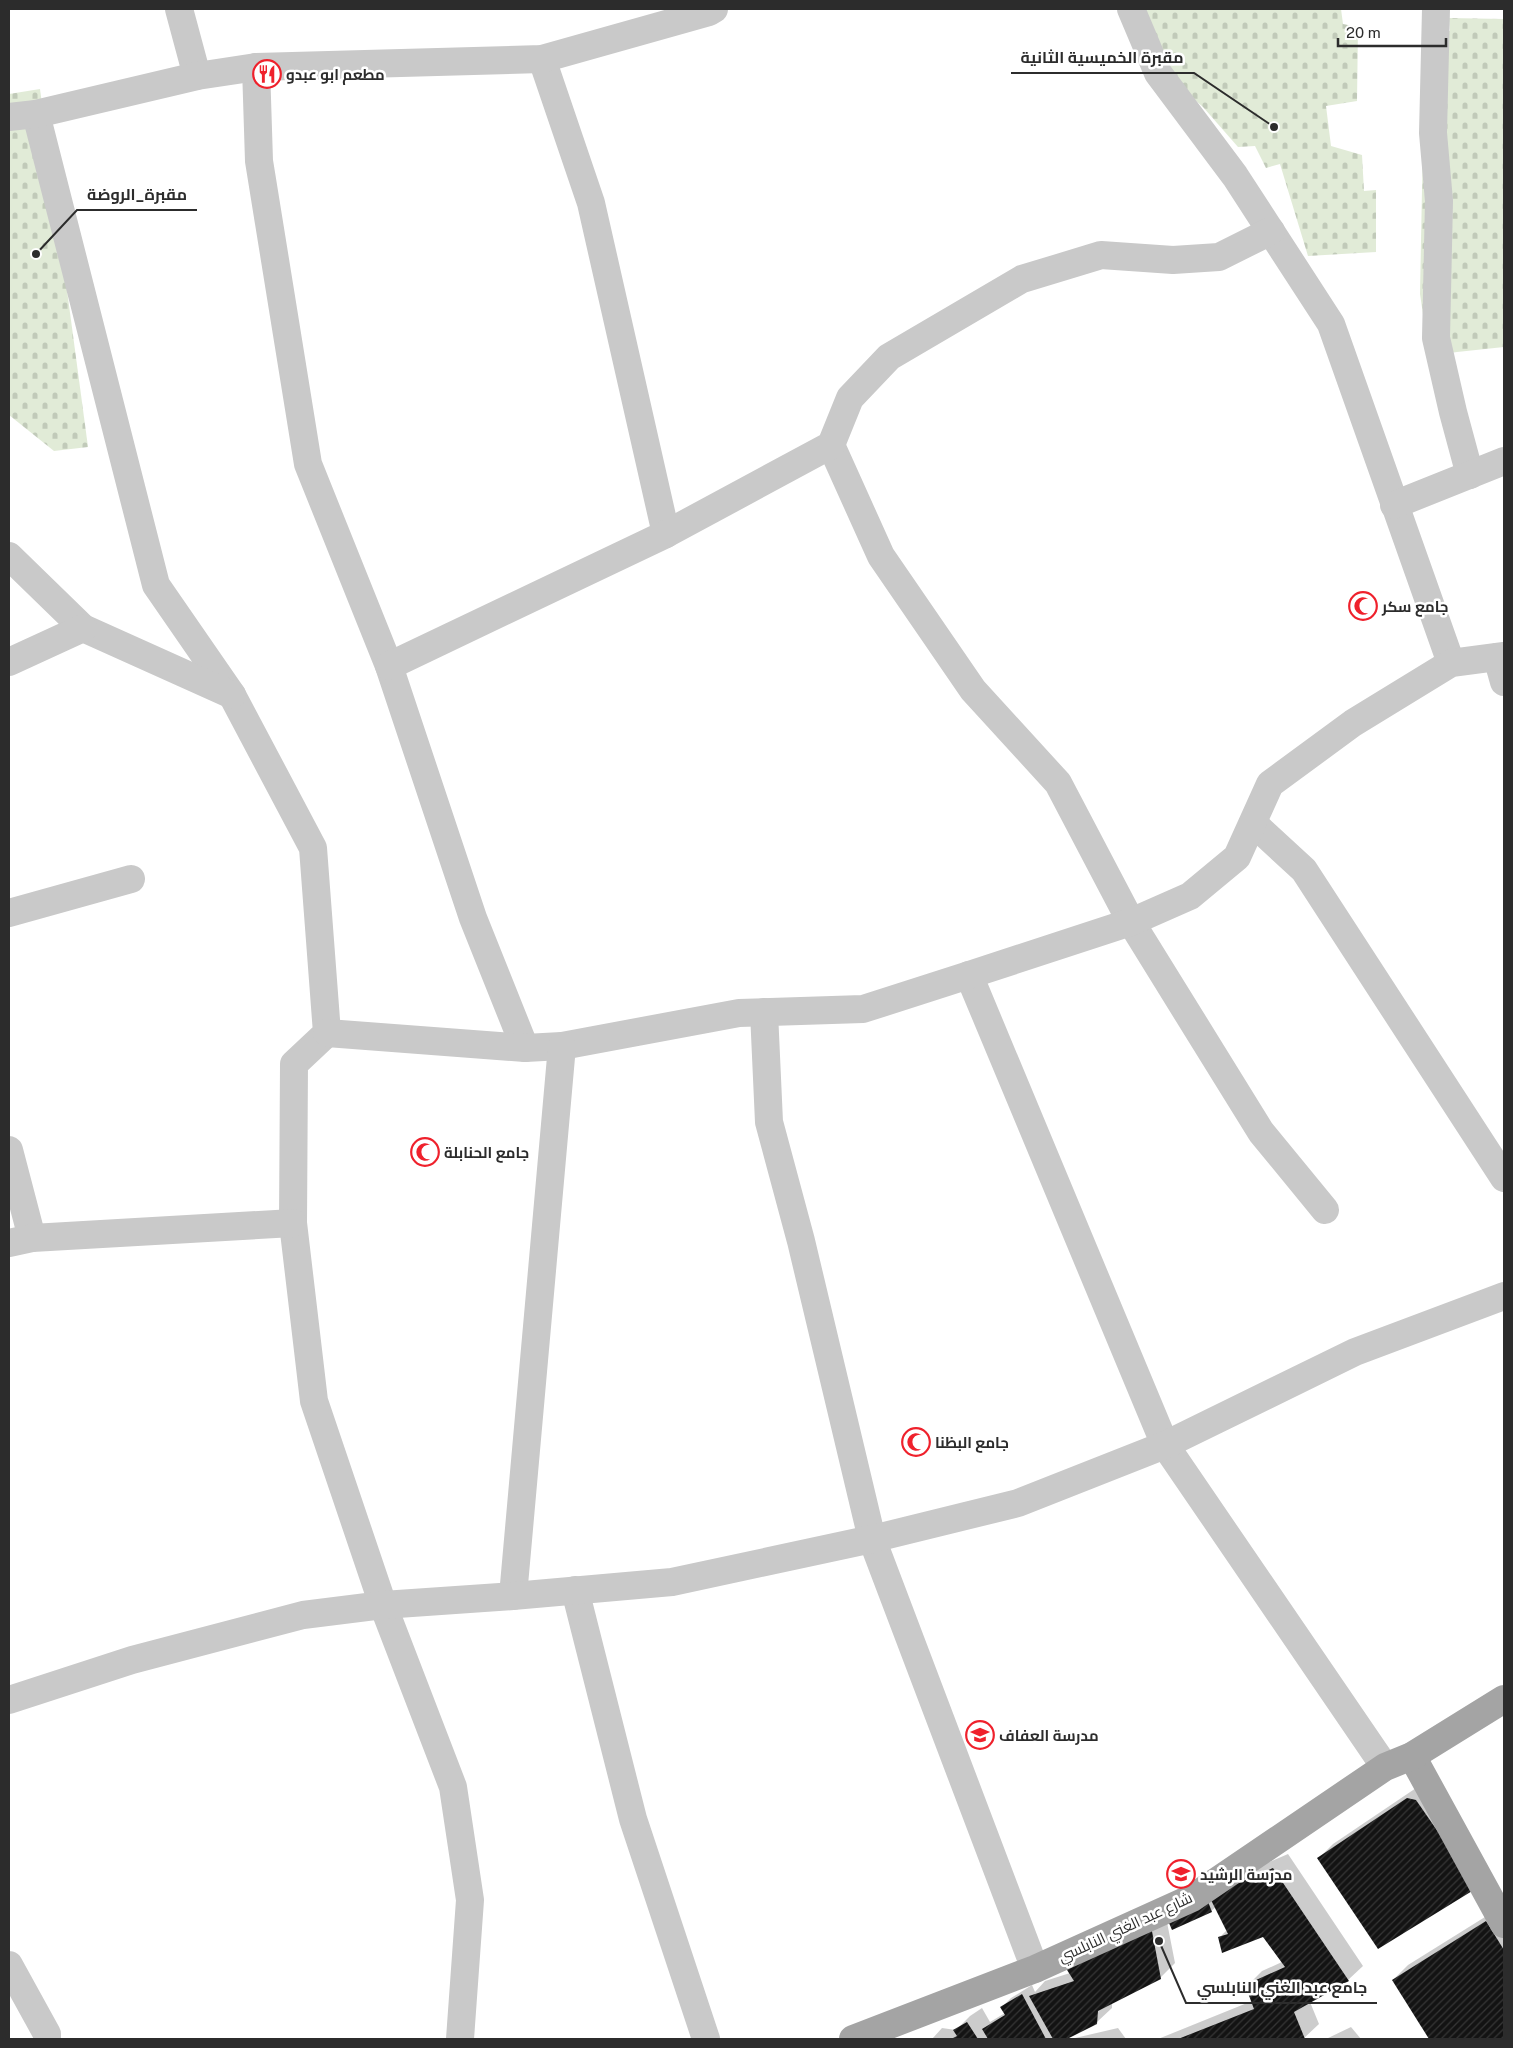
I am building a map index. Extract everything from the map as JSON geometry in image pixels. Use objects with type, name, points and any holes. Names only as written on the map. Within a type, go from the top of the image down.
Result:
[{"type":"main road","name":"شارع عبد الغني النابلسي","points":[[853,2039],[1035,1969],[1192,1898],[1385,1767],[1412,1756],[1504,1699]]},
{"type":"main road","points":[[1412,1756],[1504,1924]]},
{"type":"street","points":[[178,9],[197,76]]},
{"type":"street","points":[[9,117],[36,114],[197,76],[256,68],[542,59],[714,9]]},
{"type":"street","points":[[1131,9],[1158,72],[1235,176],[1331,324],[1451,663]]},
{"type":"street","points":[[1436,9],[1433,133],[1439,201],[1436,338],[1470,474]]},
{"type":"street","points":[[542,59],[591,203],[666,534]]},
{"type":"street","points":[[256,68],[259,161],[308,464],[389,666],[472,918],[525,1048]]},
{"type":"street","points":[[36,114],[156,585],[232,695],[313,848],[327,1033]]},
{"type":"street","points":[[389,666],[666,534],[832,445],[850,398],[889,357],[1022,279],[1101,255],[1173,260],[1219,257],[1270,231]]},
{"type":"street","points":[[832,445],[880,556],[973,690],[1058,783],[1131,922],[1261,1132],[1325,1210]]},
{"type":"street","points":[[1394,505],[1504,461]]},
{"type":"street","points":[[9,556],[82,628],[232,695]]},
{"type":"street","points":[[9,662],[82,628]]},
{"type":"street","points":[[460,2039],[470,1900],[453,1788],[383,1605],[314,1401],[293,1223],[294,1064],[327,1033],[525,1048],[562,1046],[739,1013],[863,1009],[1131,922],[1190,896],[1237,857],[1270,784],[1353,723],[1451,663],[1502,665]]},
{"type":"street","points":[[1253,823],[1304,870],[1504,1178]]},
{"type":"street","points":[[9,913],[130,878]]},
{"type":"street","points":[[970,975],[1166,1445],[1385,1767]]},
{"type":"street","points":[[764,1012],[769,1122],[801,1241],[872,1539],[1035,1969]]},
{"type":"street","points":[[513,1596],[562,1046]]},
{"type":"street","points":[[9,1150],[20,1240],[293,1223]]},
{"type":"street","points":[[9,1700],[132,1660],[303,1615],[383,1605],[672,1582],[872,1539],[1018,1502],[1166,1445],[1355,1352],[1504,1296]]},
{"type":"street","points":[[575,1590],[633,1819],[706,2039]]},
{"type":"street","points":[[9,1965],[47,2034],[47,2039]]},
{"type":"green space","points":[[1144,9],[1341,9],[1343,24],[1358,27],[1357,101],[1326,106],[1331,146],[1362,155],[1364,191],[1376,190],[1376,252],[1308,256],[1280,164],[1266,168],[1255,146],[1238,147],[1203,107],[1165,74]]},
{"type":"green space","points":[[1449,18],[1504,19],[1504,347],[1429,355],[1420,294],[1425,32],[1450,31]]},
{"type":"green space","points":[[40,89],[88,447],[54,451],[9,415],[9,94]]},
{"type":"building","points":[[1407,1798],[1416,1800],[1477,1888],[1378,1949],[1317,1858]]},
{"type":"building","points":[[1273,1868],[1349,1981],[1294,2012],[1305,2039],[1178,2039],[1254,2009],[1245,1985],[1285,1967],[1263,1937],[1222,1953],[1218,1937],[1228,1934],[1209,1896]]},
{"type":"building","points":[[1207,1899],[1212,1912],[1172,1930],[1166,1916]]},
{"type":"building","points":[[1486,1921],[1504,1950],[1504,2039],[1429,2039],[1392,1980]]},
{"type":"building","points":[[1151,1926],[1161,1979],[1098,2011],[1097,2024],[1067,2039],[1053,2039],[1029,1996],[1074,1981],[1062,1962]]},
{"type":"building","points":[[1022,1994],[1046,2039],[988,2039],[982,2029],[1005,2015],[1000,2007]]},
{"type":"building","points":[[967,2022],[978,2039],[951,2039],[957,2036],[953,2030]]},
{"type":"place","name":"مطعم ابو عبدو","points":[[267,74]]},
{"type":"place","name":"مقبرة الخميسية الثانية","points":[[1274,127]]},
{"type":"place","name":"مقبرة_الروضة","points":[[36,254]]},
{"type":"place","name":"جامع سكر","points":[[1363,606]]},
{"type":"place","name":"جامع الحنابلة","points":[[425,1152]]},
{"type":"place","name":"جامع البظنا","points":[[916,1442]]},
{"type":"place","name":"مدرسة العفاف","points":[[980,1735]]},
{"type":"place","name":"مدرسة الرشيد","points":[[1181,1874]]},
{"type":"place","name":"جامع عبد الغني النابلسي","points":[[1159,1941]]}]
